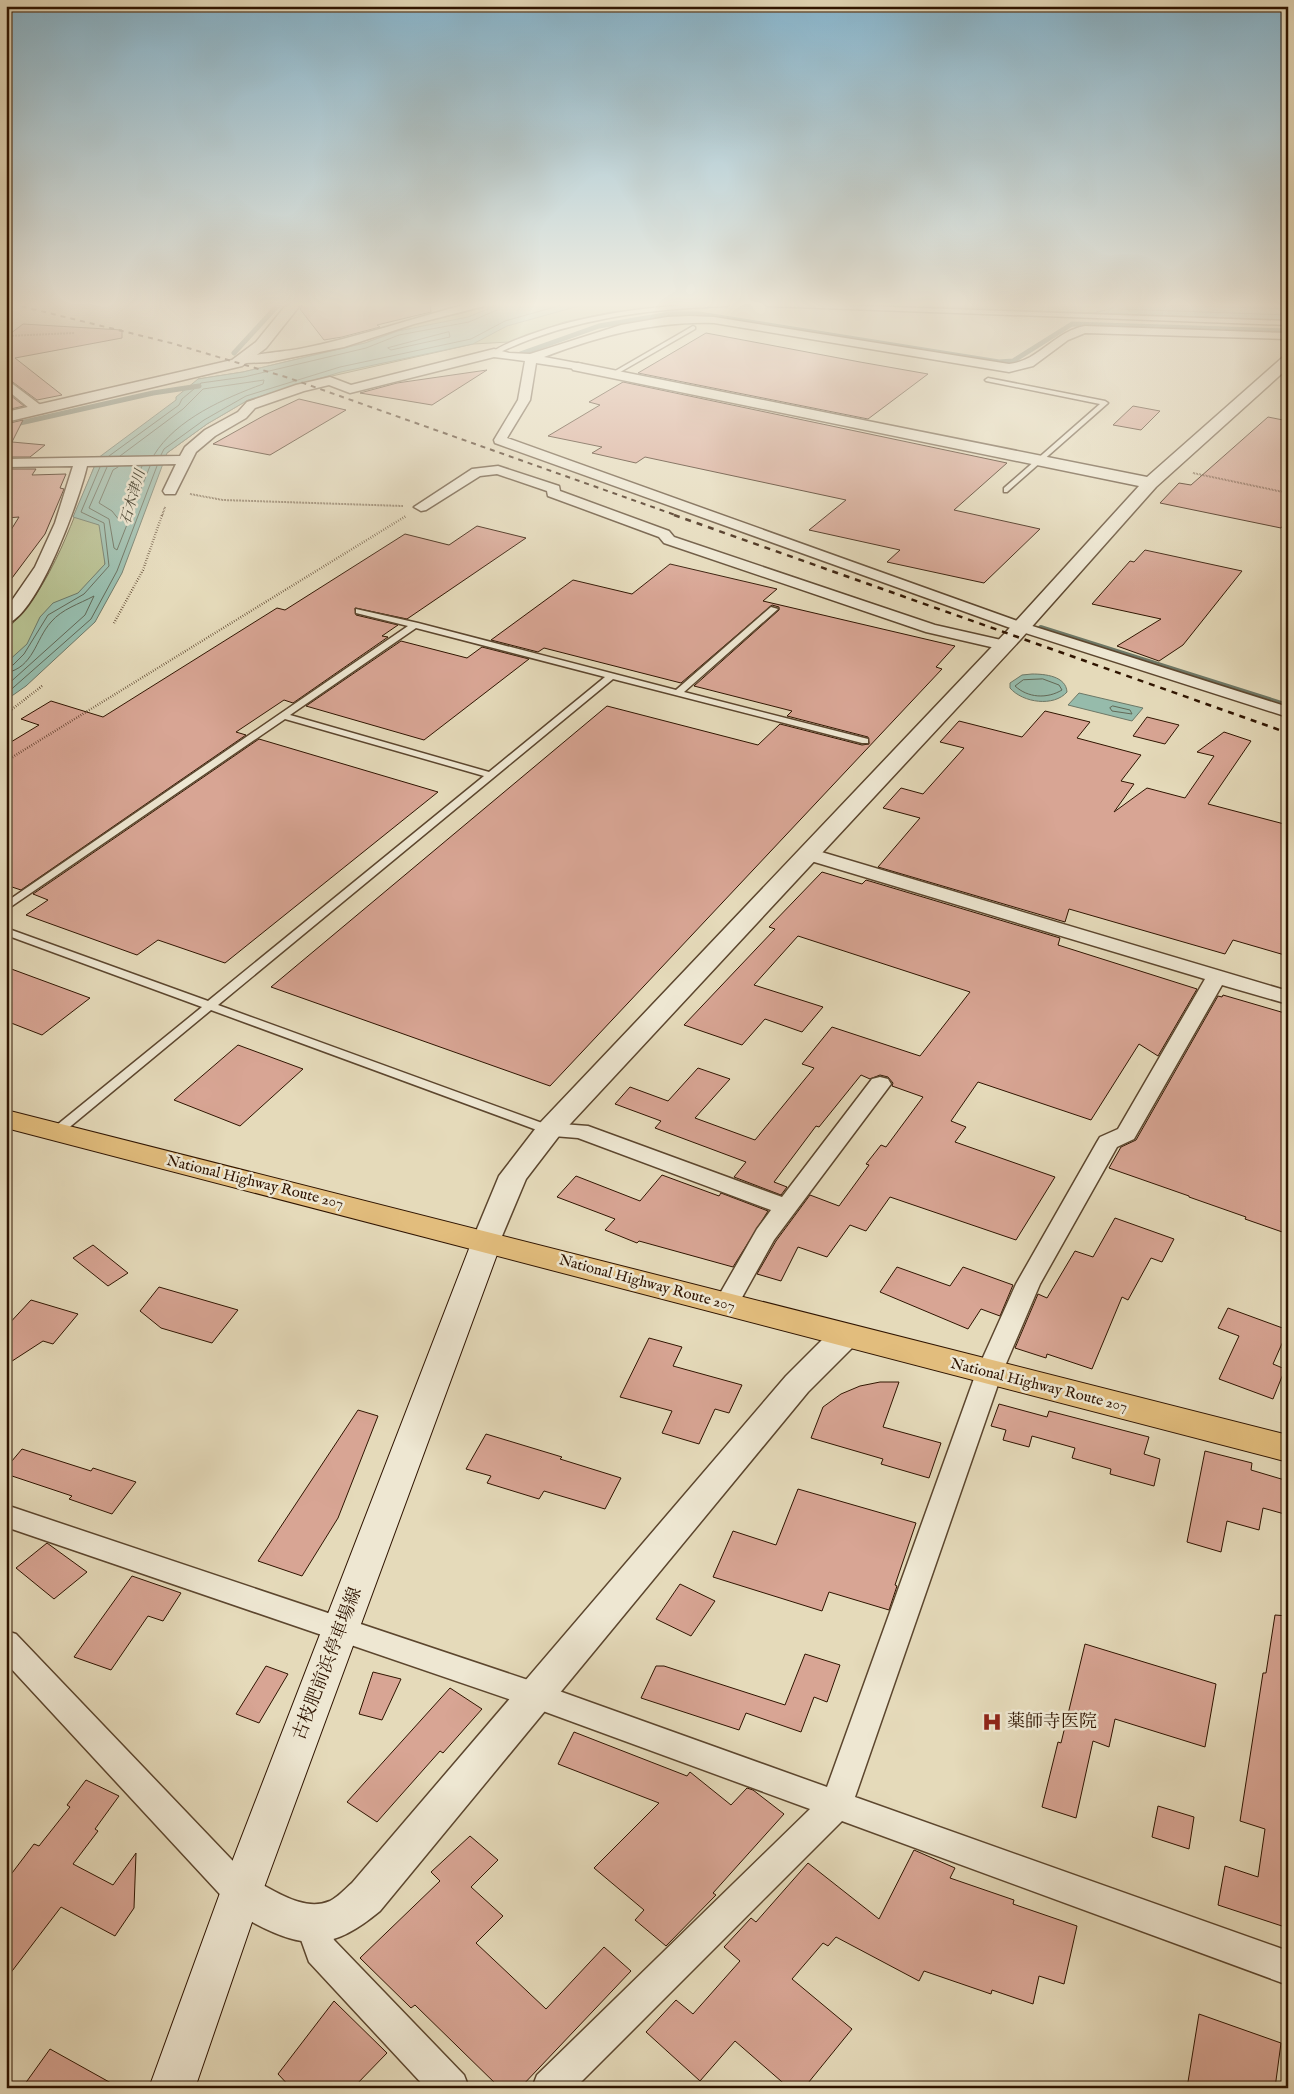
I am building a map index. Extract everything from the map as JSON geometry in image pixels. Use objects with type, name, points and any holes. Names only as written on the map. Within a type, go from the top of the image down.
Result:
[{"type":"highway","name":"National Highway Route 207","points":[[6,1119],[487,1240],[845,1336],[1288,1449]]},
{"type":"main road","name":"古枝肥前浜停車場線","points":[[172,2088],[241,1893],[487,1240]]},
{"type":"street","points":[[29,402],[39,410]]},
{"type":"street","points":[[6,417],[73,402]]},
{"type":"street","points":[[170,491],[190,450],[210,433],[242,415],[252,405],[261,402]]},
{"type":"street","points":[[523,402],[500,440],[1022,626],[1288,712]]},
{"type":"street","points":[[749,402],[1150,483]]},
{"type":"street","points":[[487,1240],[513,1176],[549,1130],[1022,626],[1150,483],[1241,402]]},
{"type":"street","points":[[6,463],[185,460]]},
{"type":"street","points":[[6,619],[15,611],[40,572],[76,488],[84,462]]},
{"type":"street","points":[[421,507],[477,472],[498,470],[554,489],[553,494],[664,534],[669,540],[932,629],[1004,645]]},
{"type":"street","points":[[808,854],[1288,998]]},
{"type":"street","points":[[550,2088],[837,1804],[989,1373],[1028,1284],[1108,1142],[1126,1134],[1217,976]]},
{"type":"street","points":[[726,1304],[765,1235],[880,1084]]},
{"type":"street","points":[[549,1130],[580,1131],[786,1208]]},
{"type":"street","points":[[6,1643],[241,1893],[287,1919],[312,1923],[339,1918],[366,1897],[797,1384],[845,1336]]},
{"type":"street","points":[[6,1516],[534,1695],[1288,1968]]},
{"type":"street","points":[[312,1923],[321,1950],[451,2088]]},
{"type":"lane","points":[[1007,490],[1105,403],[1098,402]]},
{"type":"lane","points":[[678,693],[774,609]]},
{"type":"lane","points":[[359,611],[865,741]]},
{"type":"lane","points":[[6,907],[415,625]]},
{"type":"lane","points":[[56,1132],[611,676]]},
{"type":"lane","points":[[284,716],[490,776]]},
{"type":"lane","points":[[6,931],[549,1130]]},
{"type":"path","points":[[1168,467],[1288,493]]},
{"type":"path","points":[[114,623],[143,570],[170,491],[223,500],[421,507]]},
{"type":"path","points":[[6,761],[421,507]]},
{"type":"path","points":[[6,714],[42,686]]},
{"type":"shaded area","points":[[223,402],[245,402],[207,424],[167,453]]},
{"type":"shaded area","points":[[98,458],[105,564],[6,676],[6,630],[23,612],[50,572],[71,526]]},
{"type":"water","name":"石木津川","points":[[174,402],[245,402],[207,424],[167,453],[122,573],[95,622],[26,686],[6,700],[6,663],[27,644],[40,617],[53,603],[78,593],[105,564],[99,525],[73,517],[98,458]]},
{"type":"water","points":[[1022,675],[1049,675],[1059,679],[1063,682],[1067,692],[1054,700],[1038,701],[1023,697],[1010,688],[1010,683]]},
{"type":"water","points":[[1079,693],[1143,708],[1132,721],[1068,705]]},
{"type":"building","points":[[6,402],[18,402],[24,406],[6,410]]},
{"type":"building","points":[[293,402],[311,402],[346,410],[270,455],[213,444]]},
{"type":"building","points":[[412,402],[437,402],[432,405]]},
{"type":"building","points":[[589,402],[716,402],[1007,463],[954,510],[1040,529],[984,583],[887,562],[900,550],[809,530],[846,500],[645,457],[636,463],[592,453],[602,447],[548,436],[600,405]]},
{"type":"building","points":[[782,402],[891,402],[868,419]]},
{"type":"building","points":[[1133,406],[1160,411],[1141,430],[1113,425]]},
{"type":"building","points":[[1268,417],[1288,421],[1288,519],[1281,528],[1160,503],[1179,483],[1191,485]]},
{"type":"building","points":[[23,420],[12,442],[45,445],[30,457],[6,457],[6,424]]},
{"type":"building","points":[[6,469],[36,469],[32,475],[66,474],[60,488],[64,489],[45,534],[6,586],[6,538],[19,517],[6,518]]},
{"type":"building","points":[[477,526],[526,538],[407,619],[355,608],[356,615],[398,625],[382,636],[388,637],[293,703],[284,700],[236,732],[246,735],[21,890],[6,885],[6,745],[39,725],[21,719],[51,701],[103,717],[277,608],[285,610],[405,534],[449,545]]},
{"type":"building","points":[[1145,550],[1242,571],[1183,645],[1159,661],[1117,646],[1161,619],[1092,604],[1130,561],[1134,562]]},
{"type":"building","points":[[670,564],[777,589],[763,601],[955,646],[936,667],[942,669],[550,1086],[271,987],[607,706],[758,745],[780,724],[862,745],[869,744],[868,737],[787,716],[792,711],[694,686],[779,610],[779,607],[772,605],[681,683],[544,648],[538,652],[491,640],[573,580],[632,594]]},
{"type":"building","points":[[401,641],[467,658],[482,647],[529,659],[424,740],[306,706]]},
{"type":"building","points":[[1045,711],[1090,722],[1077,738],[1141,755],[1121,781],[1134,784],[1114,812],[1147,788],[1185,798],[1214,756],[1197,752],[1224,732],[1251,741],[1208,804],[1288,825],[1288,956],[1233,940],[1225,954],[1069,909],[1065,922],[878,867],[920,818],[883,808],[901,788],[923,794],[964,748],[940,742],[959,721],[1022,737]]},
{"type":"building","points":[[1147,717],[1179,725],[1165,744],[1133,736]]},
{"type":"building","points":[[259,739],[438,792],[225,963],[158,940],[137,955],[26,915],[48,900],[33,894]]},
{"type":"building","points":[[822,872],[862,884],[866,880],[1060,938],[1058,945],[1197,989],[1158,1056],[1139,1044],[1091,1120],[978,1082],[951,1121],[966,1127],[955,1142],[1055,1177],[1016,1240],[890,1197],[866,1231],[850,1225],[827,1257],[798,1247],[781,1281],[757,1274],[776,1241],[810,1195],[839,1206],[869,1165],[866,1164],[881,1145],[886,1147],[923,1097],[892,1086],[893,1083],[888,1077],[880,1075],[870,1079],[861,1075],[819,1127],[816,1126],[774,1182],[787,1187],[781,1195],[734,1177],[746,1162],[655,1128],[661,1121],[615,1104],[630,1087],[668,1101],[698,1068],[730,1079],[695,1118],[755,1140],[814,1068],[802,1064],[832,1027],[920,1056],[970,992],[798,936],[754,985],[823,1007],[802,1032],[765,1019],[742,1045],[684,1025],[775,929],[769,927]]},
{"type":"building","points":[[6,967],[90,998],[42,1035],[6,1021]]},
{"type":"building","points":[[1223,995],[1288,1014],[1288,1234],[1109,1168],[1121,1147],[1136,1140],[1218,996],[1222,997]]},
{"type":"building","points":[[238,1045],[303,1069],[240,1126],[174,1100]]},
{"type":"building","points":[[662,1175],[719,1196],[721,1193],[768,1211],[733,1267],[639,1241],[637,1243],[605,1230],[615,1219],[557,1197],[576,1176],[640,1201]]},
{"type":"building","points":[[1115,1218],[1174,1239],[1162,1262],[1151,1258],[1128,1300],[1122,1297],[1092,1369],[1047,1354],[1046,1358],[1015,1348],[1038,1294],[1047,1298],[1075,1251],[1093,1257]]},
{"type":"building","points":[[93,1245],[128,1273],[108,1286],[73,1258]]},
{"type":"building","points":[[897,1267],[950,1286],[963,1267],[1013,1285],[1000,1316],[981,1309],[968,1329],[880,1292]]},
{"type":"building","points":[[159,1287],[238,1310],[212,1343],[161,1328],[140,1311]]},
{"type":"building","points":[[31,1300],[78,1314],[53,1344],[43,1341],[6,1365],[6,1327]]},
{"type":"building","points":[[1228,1308],[1288,1330],[1273,1364],[1285,1369],[1273,1399],[1219,1379],[1239,1336],[1218,1328]]},
{"type":"building","points":[[649,1338],[682,1347],[673,1366],[742,1385],[729,1413],[715,1409],[699,1444],[662,1433],[672,1411],[620,1397]]},
{"type":"building","points":[[880,1382],[899,1382],[883,1427],[941,1443],[929,1478],[881,1464],[883,1459],[811,1438],[823,1407],[841,1394],[860,1386]]},
{"type":"building","points":[[999,1404],[1047,1417],[1049,1411],[1149,1437],[1144,1454],[1160,1459],[1154,1486],[1110,1474],[1111,1469],[1072,1458],[1075,1448],[1032,1436],[1029,1447],[1003,1440],[1006,1430],[991,1426]]},
{"type":"building","points":[[358,1410],[378,1416],[338,1518],[302,1576],[258,1561]]},
{"type":"building","points":[[486,1434],[562,1457],[560,1459],[621,1478],[605,1509],[544,1491],[539,1499],[487,1483],[491,1476],[466,1469]]},
{"type":"building","points":[[22,1449],[91,1471],[93,1468],[136,1482],[112,1514],[69,1499],[72,1496],[6,1474],[6,1468]]},
{"type":"building","points":[[1205,1451],[1252,1463],[1251,1470],[1288,1481],[1288,1515],[1263,1508],[1259,1530],[1227,1521],[1221,1552],[1187,1542]]},
{"type":"building","points":[[798,1489],[916,1523],[895,1585],[897,1586],[889,1610],[829,1592],[822,1611],[713,1577],[733,1531],[776,1545]]},
{"type":"building","points":[[47,1543],[87,1572],[54,1599],[16,1568]]},
{"type":"building","points":[[132,1576],[181,1593],[163,1621],[148,1616],[111,1670],[74,1657]]},
{"type":"building","points":[[680,1584],[715,1601],[691,1636],[656,1619]]},
{"type":"building","points":[[1275,1615],[1288,1616],[1288,1928],[1218,1905],[1225,1866],[1258,1877],[1265,1829],[1240,1821],[1263,1673],[1266,1673]]},
{"type":"building","points":[[1085,1644],[1216,1684],[1205,1747],[1115,1719],[1109,1747],[1093,1741],[1076,1818],[1042,1807],[1058,1742],[1061,1743]]},
{"type":"building","points":[[805,1654],[840,1665],[827,1702],[814,1697],[801,1732],[746,1713],[739,1730],[641,1698],[656,1666],[664,1666],[785,1705]]},
{"type":"building","points":[[266,1666],[288,1674],[259,1723],[236,1714]]},
{"type":"building","points":[[373,1672],[401,1679],[382,1720],[359,1714]]},
{"type":"building","points":[[450,1688],[482,1709],[443,1753],[440,1751],[377,1822],[347,1802]]},
{"type":"building","points":[[574,1732],[687,1776],[690,1772],[731,1805],[747,1788],[753,1790],[784,1814],[713,1893],[716,1895],[666,1946],[635,1920],[644,1910],[594,1868],[659,1803],[558,1764]]},
{"type":"building","points":[[86,1780],[119,1796],[95,1829],[98,1831],[73,1864],[113,1885],[136,1853],[134,1908],[115,1936],[61,1907],[6,1979],[6,1881],[34,1844],[39,1846],[70,1807],[67,1805]]},
{"type":"building","points":[[1158,1806],[1194,1817],[1189,1849],[1152,1837]]},
{"type":"building","points":[[470,1836],[498,1860],[471,1887],[503,1916],[476,1943],[546,2009],[604,1947],[631,1971],[520,2088],[500,2088],[415,2005],[411,2008],[360,1958],[440,1881],[431,1872]]},
{"type":"building","points":[[914,1850],[955,1868],[950,1878],[1014,1900],[1013,1904],[1077,1926],[1064,1984],[1039,1976],[1033,2004],[992,1990],[991,1994],[924,1971],[919,1981],[836,1937],[828,1946],[823,1943],[792,1979],[852,2029],[804,2088],[789,2088],[735,2041],[700,2081],[646,2032],[676,2000],[693,2014],[740,1961],[724,1947],[751,1918],[756,1922],[808,1863],[879,1919]]},
{"type":"building","points":[[334,2001],[387,2053],[353,2088],[291,2088],[278,2074]]},
{"type":"building","points":[[1199,2014],[1281,2043],[1275,2088],[1187,2088]]},
{"type":"building","points":[[50,2049],[120,2088],[22,2088]]},
{"type":"waterway","points":[[11,425],[114,402]]},
{"type":"waterway","points":[[1041,628],[1288,706]]},
{"type":"railway","points":[[356,402],[678,516]]},
{"type":"railway","points":[[674,515],[1288,733]]},
{"type":"place","name":"薬師寺医院","points":[[992,1722]]}]
